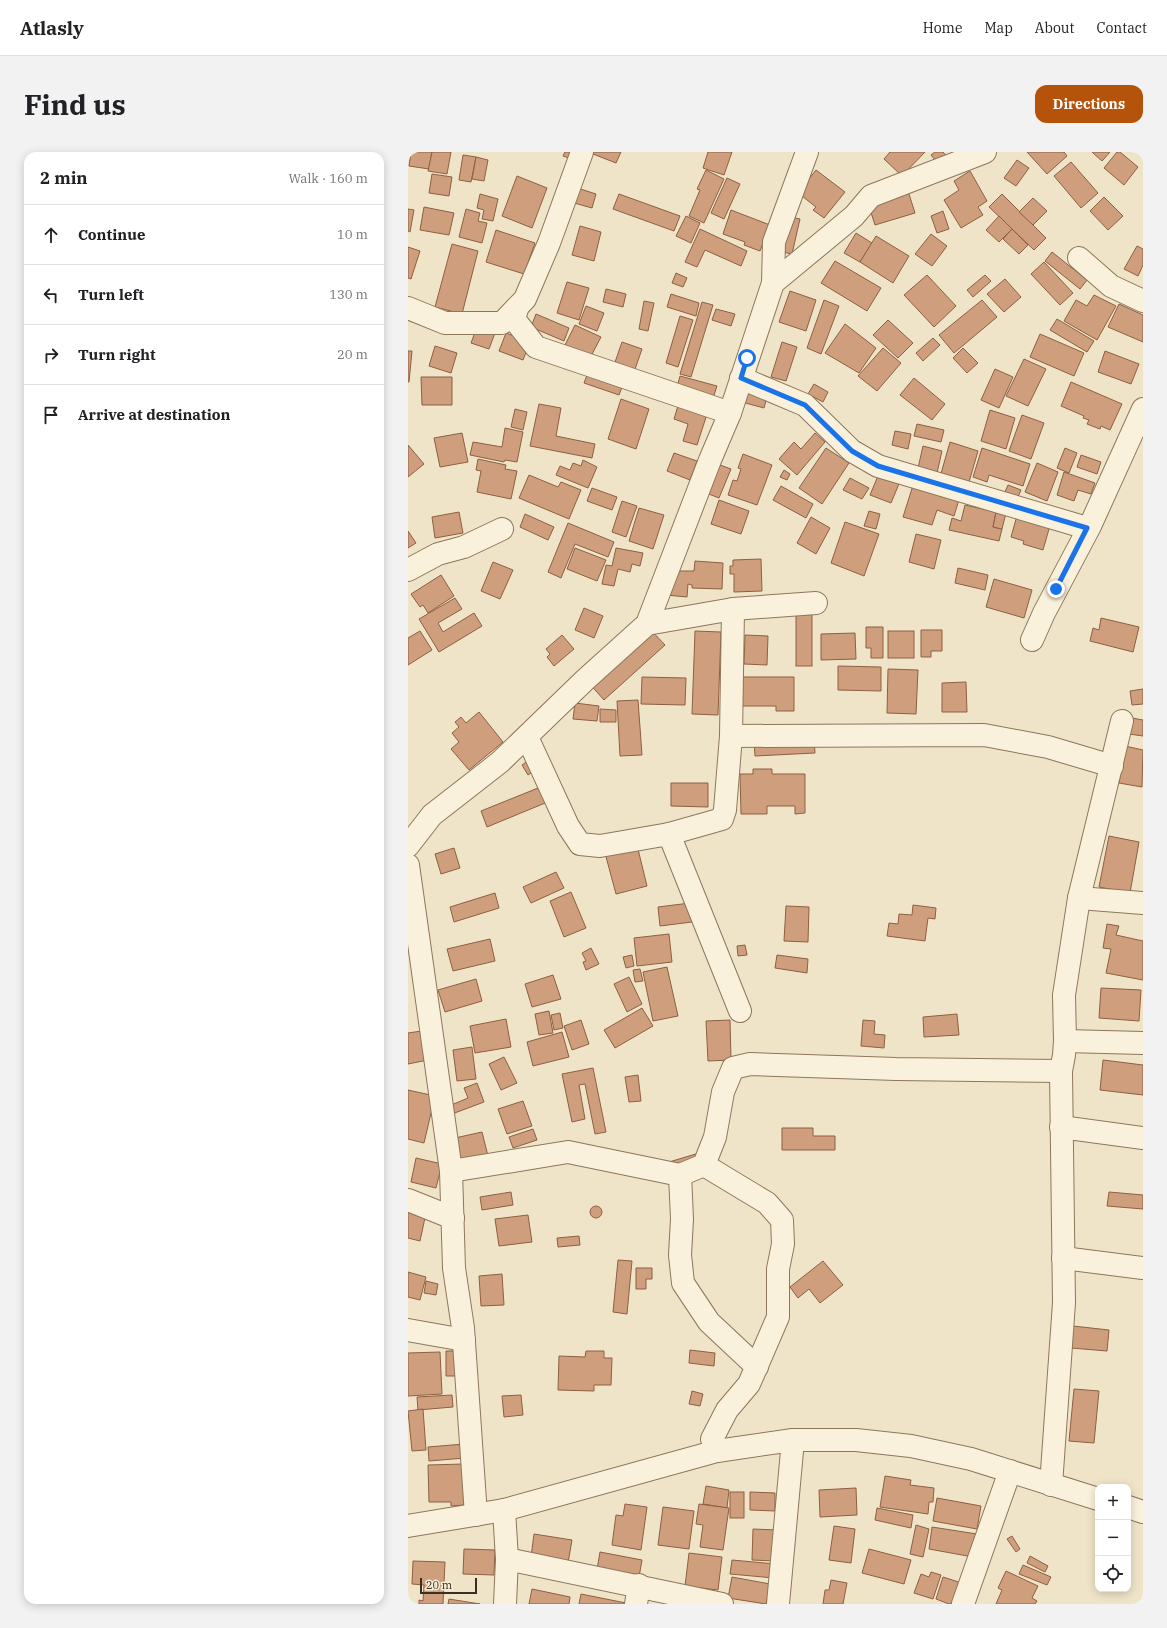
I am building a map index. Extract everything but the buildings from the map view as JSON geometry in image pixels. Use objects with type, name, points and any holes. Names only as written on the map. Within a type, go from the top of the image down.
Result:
[{"type":"street","points":[[408,308],[445,323],[502,323],[525,299],[582,152]]},
{"type":"street","points":[[409,842],[432,815],[500,762],[586,679],[647,624],[710,460],[730,413],[773,283],[774,242],[807,152]]},
{"type":"street","points":[[773,283],[854,216],[870,196],[973,154]]},
{"type":"street","points":[[1079,258],[1111,286],[1143,302]]},
{"type":"street","points":[[517,309],[514,319],[536,347],[730,413]]},
{"type":"street","points":[[741,378],[805,405],[852,451],[878,466],[1087,528]]},
{"type":"street","points":[[1032,640],[1087,528],[1090,526],[1143,409]]},
{"type":"street","points":[[408,570],[438,554],[464,547],[502,529]]},
{"type":"street","points":[[647,624],[733,610],[816,603]]},
{"type":"street","points":[[527,737],[568,826],[580,844],[600,846],[669,834],[722,819],[725,810],[731,736],[733,610]]},
{"type":"street","points":[[1051,1485],[1064,1304],[1061,1071],[1065,1041],[1064,995],[1078,898],[1122,721]]},
{"type":"street","points":[[731,736],[984,735],[1048,747],[1112,766]]},
{"type":"street","points":[[669,834],[740,1011]]},
{"type":"street","points":[[408,865],[451,1171],[454,1268],[464,1340],[476,1515]]},
{"type":"street","points":[[1078,898],[1143,903]]},
{"type":"street","points":[[1065,1041],[1143,1043]]},
{"type":"street","points":[[451,1171],[568,1152],[680,1175],[704,1165],[715,1137],[723,1092],[733,1068],[750,1064],[896,1069],[1061,1071]]},
{"type":"street","points":[[1061,1127],[1143,1138]]},
{"type":"street","points":[[704,1165],[767,1203],[782,1220],[783,1244],[778,1269],[778,1317],[749,1384],[727,1410],[712,1439],[717,1451]]},
{"type":"street","points":[[680,1175],[682,1219],[680,1255],[682,1283],[709,1322],[757,1367]]},
{"type":"street","points":[[408,1200],[453,1218]]},
{"type":"street","points":[[1063,1258],[1143,1268]]},
{"type":"street","points":[[408,1330],[464,1340]]},
{"type":"street","points":[[408,1526],[504,1510],[717,1451],[793,1440],[856,1440],[911,1446],[1010,1471],[1095,1498]]},
{"type":"street","points":[[778,1604],[793,1440]]},
{"type":"street","points":[[963,1604],[1010,1471]]},
{"type":"street","points":[[1131,1508],[1143,1512]]},
{"type":"street","points":[[504,1510],[507,1559],[505,1604]]},
{"type":"street","points":[[507,1559],[638,1595],[722,1604]]},
{"type":"route","points":[[747,358],[741,378],[805,405],[852,451],[878,466],[904,472],[1087,528],[1068,569],[1056,589]]}]
